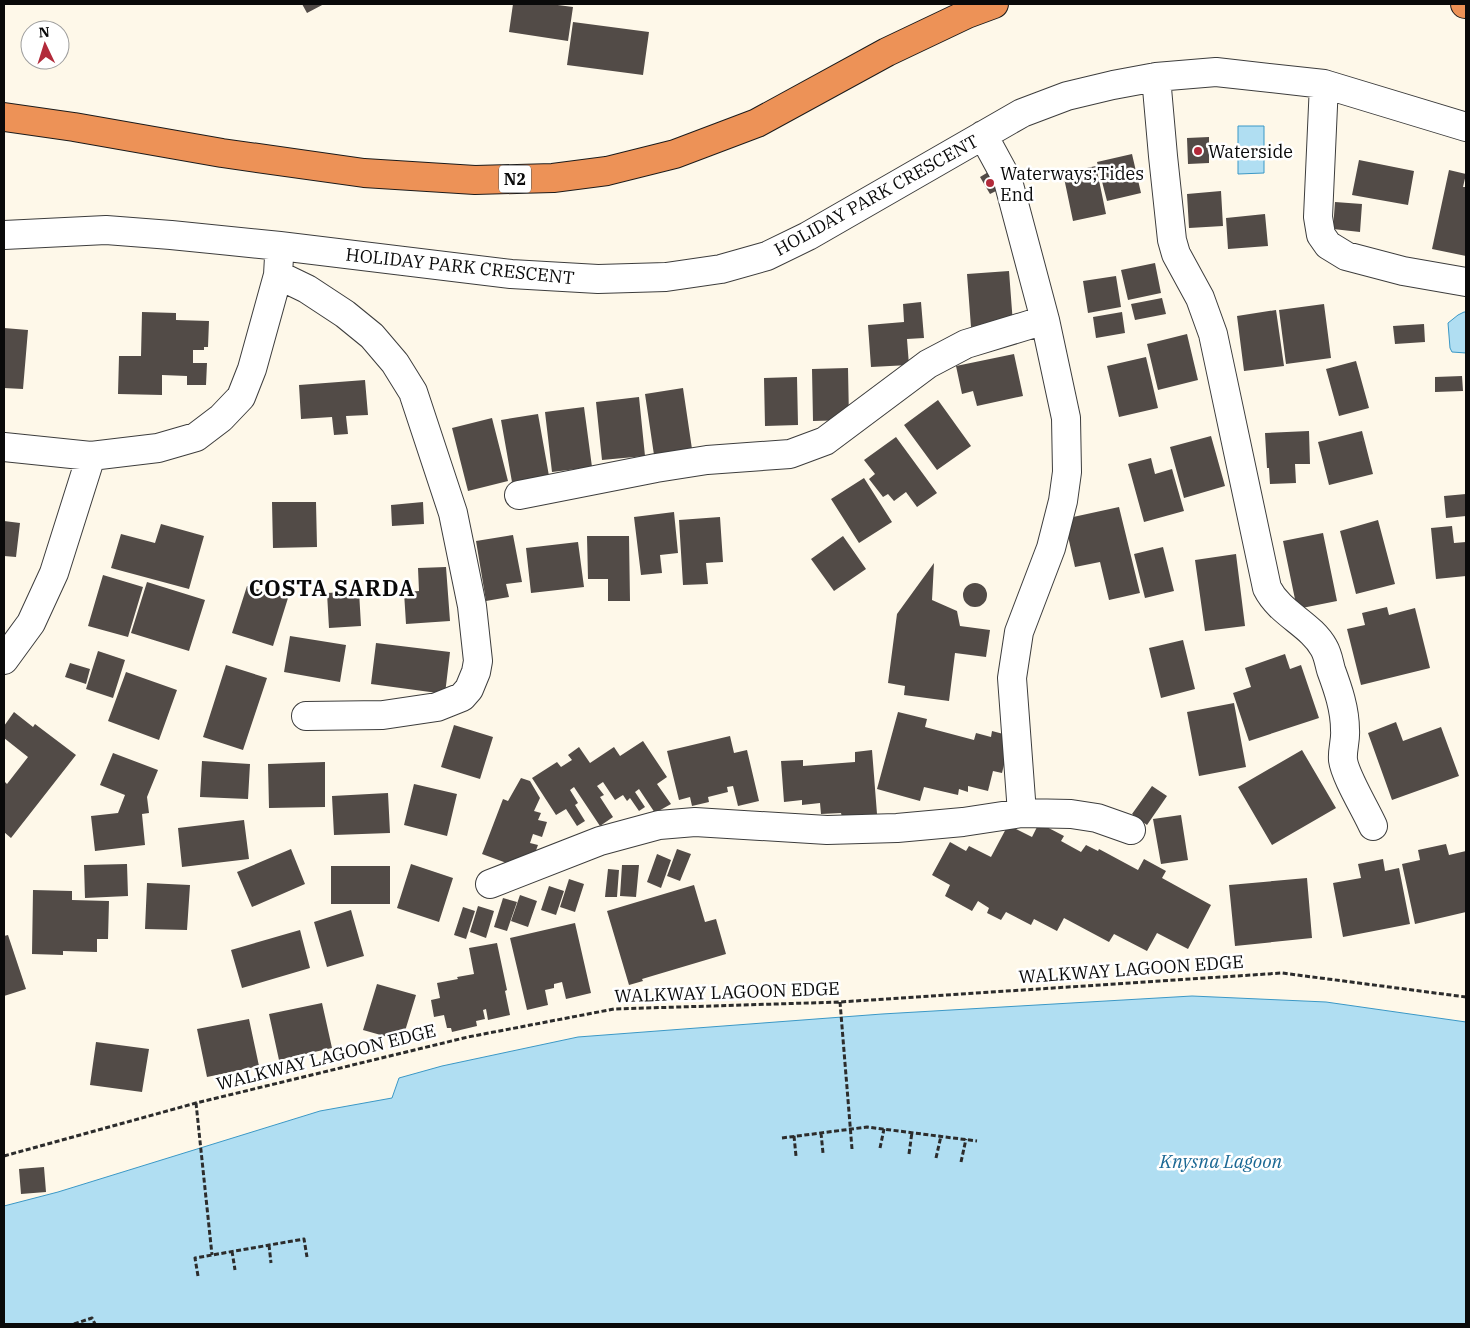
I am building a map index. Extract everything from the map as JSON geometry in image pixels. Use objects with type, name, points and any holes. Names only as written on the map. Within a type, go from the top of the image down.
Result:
[{"type":"highway","name":"N2","points":[[4,117],[74,127],[222,153],[364,173],[474,180],[553,178],[607,171],[675,154],[757,123],[887,52],[967,14],[994,4]]},
{"type":"street","name":"HOLIDAY PARK CRESCENT","points":[[4,235],[106,230],[280,246],[511,274],[598,279],[666,277],[721,269],[767,256],[808,236],[1022,113],[1067,96],[1113,85],[1156,77],[1216,72],[1324,84],[1466,128]]},
{"type":"street","points":[[1156,77],[1172,240],[1176,254],[1200,298],[1212,334],[1267,588],[1272,598],[1314,635],[1324,648],[1344,714],[1346,730],[1343,761],[1347,773],[1374,826]]},
{"type":"street","points":[[1324,84],[1318,216],[1321,235],[1328,245],[1346,256],[1403,271],[1466,282]]},
{"type":"street","points":[[983,135],[1008,181],[1045,320],[1066,418],[1067,472],[1063,501],[1050,548],[1018,632],[1012,678],[1022,814]]},
{"type":"street","points":[[4,447],[91,456],[158,448],[196,437],[221,418],[241,397],[252,369],[278,275],[280,246]]},
{"type":"street","points":[[278,275],[307,289],[345,314],[372,336],[395,363],[413,392],[454,513],[472,606],[478,661],[469,689],[462,697],[437,707],[383,715],[306,716]]},
{"type":"street","points":[[519,495],[707,460],[790,454],[825,441],[928,364],[966,344],[1045,320]]},
{"type":"street","points":[[4,660],[32,623],[54,573],[91,456]]},
{"type":"street","points":[[490,884],[600,842],[659,825],[695,822],[827,830],[897,828],[1022,814],[1071,814],[1097,818],[1131,830]]},
{"type":"path","name":"WALKWAY LAGOON EDGE","points":[[4,1156],[196,1103],[468,1037],[614,1009],[840,1002],[1282,972],[1466,996]]},
{"type":"path","points":[[840,1002],[852,1149]]},
{"type":"path","points":[[196,1103],[212,1255]]},
{"type":"path","points":[[782,1138],[867,1127],[977,1141]]},
{"type":"path","points":[[880,1148],[884,1129]]},
{"type":"path","points":[[909,1154],[912,1132]]},
{"type":"path","points":[[820,1133],[823,1153]]},
{"type":"path","points":[[794,1136],[796,1156]]},
{"type":"path","points":[[936,1158],[940,1136]]},
{"type":"path","points":[[961,1162],[966,1139]]},
{"type":"path","points":[[198,1276],[195,1258],[232,1251],[304,1239],[307,1257]]},
{"type":"path","points":[[269,1245],[271,1262]]},
{"type":"path","points":[[232,1251],[235,1270]]},
{"type":"path","points":[[74,1324],[92,1318],[95,1324]]},
{"type":"water","points":[[1238,126],[1264,126],[1264,173],[1238,174]]},
{"type":"water","points":[[1466,312],[1466,353],[1452,352],[1448,323]]},
{"type":"water","name":"Knysna Lagoon","points":[[1192,996],[1326,1002],[1466,1022],[1466,1324],[4,1324],[4,1206],[58,1192],[320,1111],[392,1098],[399,1078],[442,1066],[578,1037],[882,1014]]},
{"type":"building","points":[[302,4],[324,4],[307,13]]},
{"type":"building","points":[[513,4],[550,4],[573,7],[568,41],[509,32]]},
{"type":"building","points":[[573,22],[649,32],[643,75],[567,65]]},
{"type":"building","name":"Waterside","points":[[1209,137],[1209,163],[1188,164],[1187,138]]},
{"type":"building","points":[[1132,154],[1141,193],[1107,201],[1097,162]]},
{"type":"building","points":[[1359,160],[1414,171],[1408,205],[1352,195]]},
{"type":"building","points":[[1096,166],[1106,214],[1073,221],[1063,173]]},
{"type":"building","points":[[1449,170],[1466,174],[1463,187],[1466,187],[1466,256],[1432,249]]},
{"type":"building","name":"Waterways;Tides End","points":[[990,171],[1000,189],[990,194],[980,177]]},
{"type":"building","points":[[1221,191],[1223,226],[1189,228],[1187,194]]},
{"type":"building","points":[[1335,202],[1362,204],[1360,232],[1333,229]]},
{"type":"building","points":[[1265,214],[1268,246],[1228,249],[1226,218]]},
{"type":"building","points":[[1155,263],[1161,293],[1128,300],[1121,270]]},
{"type":"building","points":[[1009,271],[1013,324],[971,327],[967,274]]},
{"type":"building","points":[[1116,276],[1121,307],[1088,313],[1083,281]]},
{"type":"building","points":[[1162,298],[1166,314],[1135,320],[1131,304]]},
{"type":"building","points":[[921,302],[924,338],[907,339],[909,365],[871,367],[868,325],[904,322],[903,304]]},
{"type":"building","points":[[1324,304],[1331,358],[1286,364],[1279,310]]},
{"type":"building","points":[[1276,310],[1284,366],[1244,371],[1237,316]]},
{"type":"building","points":[[142,312],[176,313],[176,320],[209,321],[208,347],[204,347],[204,350],[193,350],[193,363],[207,363],[206,385],[187,385],[187,376],[162,375],[162,395],[118,394],[119,356],[141,356]]},
{"type":"building","points":[[1122,312],[1125,333],[1096,338],[1093,317]]},
{"type":"building","points":[[1424,324],[1425,342],[1395,344],[1393,326]]},
{"type":"building","points":[[4,328],[28,330],[23,389],[4,388]]},
{"type":"building","points":[[1187,334],[1198,380],[1158,390],[1147,344]]},
{"type":"building","points":[[1014,354],[1023,396],[977,406],[973,391],[962,394],[956,366]]},
{"type":"building","points":[[1146,357],[1158,408],[1119,417],[1107,366]]},
{"type":"building","points":[[1356,361],[1369,408],[1339,416],[1326,369]]},
{"type":"building","points":[[848,368],[849,420],[813,421],[812,369]]},
{"type":"building","points":[[1462,376],[1463,391],[1435,392],[1435,377]]},
{"type":"building","points":[[797,377],[798,425],[765,426],[764,378]]},
{"type":"building","points":[[365,380],[368,415],[346,416],[348,434],[334,435],[332,417],[301,419],[299,385]]},
{"type":"building","points":[[683,388],[692,449],[654,455],[645,394]]},
{"type":"building","points":[[639,397],[645,456],[602,460],[596,402]]},
{"type":"building","points":[[938,400],[971,446],[937,470],[904,425]]},
{"type":"building","points":[[584,407],[592,467],[552,472],[545,412]]},
{"type":"building","points":[[538,414],[549,476],[512,482],[501,420]]},
{"type":"building","points":[[492,418],[508,481],[468,491],[452,428]]},
{"type":"building","points":[[1309,431],[1310,464],[1295,464],[1296,483],[1270,484],[1265,433]]},
{"type":"building","points":[[1362,431],[1373,474],[1329,485],[1318,442]]},
{"type":"building","points":[[1211,436],[1225,486],[1184,498],[1170,447]]},
{"type":"building","points":[[896,437],[937,493],[917,507],[906,492],[894,501],[888,494],[883,497],[869,479],[875,474],[864,460]]},
{"type":"building","points":[[1151,458],[1155,474],[1172,469],[1184,511],[1144,522],[1128,464]]},
{"type":"building","points":[[864,478],[892,522],[859,543],[831,499]]},
{"type":"building","points":[[1466,494],[1466,516],[1446,518],[1444,496]]},
{"type":"building","points":[[272,502],[316,502],[317,547],[273,548]]},
{"type":"building","points":[[423,502],[424,524],[392,526],[391,505]]},
{"type":"building","points":[[1119,507],[1140,593],[1109,600],[1100,562],[1075,567],[1064,519]]},
{"type":"building","points":[[674,512],[678,553],[660,555],[662,573],[641,575],[634,517]]},
{"type":"building","points":[[720,517],[723,562],[706,563],[708,584],[683,585],[679,520]]},
{"type":"building","points":[[1378,520],[1395,584],[1356,594],[1340,531]]},
{"type":"building","points":[[4,521],[20,523],[16,557],[4,556]]},
{"type":"building","points":[[161,524],[204,536],[189,589],[111,568],[121,534],[155,543]]},
{"type":"building","points":[[1452,526],[1454,543],[1466,542],[1466,576],[1436,579],[1431,528]]},
{"type":"building","points":[[1323,533],[1337,601],[1297,609],[1283,541]]},
{"type":"building","points":[[513,535],[522,582],[506,584],[509,597],[486,601],[476,541]]},
{"type":"building","points":[[587,536],[629,536],[630,601],[608,601],[608,579],[588,579]]},
{"type":"building","points":[[843,536],[866,569],[834,591],[811,559]]},
{"type":"building","points":[[578,542],[584,587],[531,593],[526,548]]},
{"type":"building","points":[[1163,547],[1174,591],[1145,598],[1134,554]]},
{"type":"building","points":[[1236,554],[1245,626],[1205,631],[1195,560]]},
{"type":"building","points":[[934,563],[932,600],[957,611],[960,626],[990,630],[986,657],[955,653],[949,701],[904,695],[905,686],[888,683],[897,614]]},
{"type":"building","points":[[446,567],[450,621],[406,624],[404,592],[419,591],[418,568]]},
{"type":"building","points":[[103,575],[143,587],[128,637],[88,626]]},
{"type":"building","points":[[147,582],[205,600],[189,651],[131,633]]},
{"type":"building","points":[[975,583],[983,587],[987,595],[983,603],[975,607],[967,603],[963,595],[967,587]]},
{"type":"building","points":[[247,586],[288,598],[273,646],[232,633]]},
{"type":"building","points":[[359,591],[361,626],[329,628],[327,593]]},
{"type":"building","points":[[1387,607],[1389,615],[1415,608],[1430,668],[1361,685],[1347,629],[1365,625],[1362,613]]},
{"type":"building","points":[[290,636],[346,645],[340,682],[284,672]]},
{"type":"building","points":[[1183,640],[1195,689],[1161,698],[1149,648]]},
{"type":"building","points":[[376,643],[450,652],[445,694],[371,684]]},
{"type":"building","points":[[98,651],[125,660],[113,698],[86,689]]},
{"type":"building","points":[[1285,654],[1290,669],[1301,665],[1319,718],[1249,741],[1233,693],[1251,687],[1245,668]]},
{"type":"building","points":[[70,663],[90,669],[86,684],[65,677]]},
{"type":"building","points":[[226,665],[267,678],[243,750],[203,737]]},
{"type":"building","points":[[126,672],[177,690],[159,740],[108,721]]},
{"type":"building","points":[[1234,703],[1246,767],[1199,776],[1187,712]]},
{"type":"building","points":[[14,712],[33,727],[35,724],[76,755],[11,838],[4,832],[4,781],[7,784],[28,757],[4,738],[4,726]]},
{"type":"building","points":[[898,712],[927,719],[925,727],[974,740],[976,733],[991,737],[992,731],[1011,736],[1002,773],[993,771],[988,791],[968,786],[968,792],[959,789],[958,795],[924,787],[920,801],[877,789]]},
{"type":"building","points":[[1396,722],[1403,741],[1441,727],[1459,776],[1392,800],[1368,733]]},
{"type":"building","points":[[454,725],[493,737],[480,779],[441,767]]},
{"type":"building","points":[[730,736],[734,753],[747,750],[759,801],[738,806],[733,786],[727,787],[728,792],[708,797],[709,802],[692,806],[690,797],[679,800],[667,751]]},
{"type":"building","points":[[643,741],[667,777],[657,784],[671,804],[655,813],[639,789],[635,792],[645,807],[639,811],[630,798],[627,801],[623,795],[615,800],[603,782],[597,786],[604,795],[600,797],[613,817],[600,826],[574,787],[570,790],[578,803],[575,805],[585,821],[577,826],[566,809],[556,815],[532,778],[557,762],[561,767],[572,760],[568,755],[579,747],[590,763],[614,747],[620,756]]},
{"type":"building","points":[[872,750],[877,814],[842,817],[841,813],[821,814],[820,803],[802,805],[802,800],[784,802],[781,761],[803,760],[803,766],[855,762],[855,752]]},
{"type":"building","points":[[1302,750],[1336,808],[1272,845],[1238,787]]},
{"type":"building","points":[[113,753],[158,770],[147,797],[149,813],[142,814],[145,845],[95,851],[91,816],[118,813],[125,795],[100,785]]},
{"type":"building","points":[[202,761],[250,764],[248,799],[200,797]]},
{"type":"building","points":[[325,762],[325,807],[269,808],[268,764]]},
{"type":"building","points":[[521,778],[530,781],[540,798],[534,811],[541,813],[538,820],[547,822],[542,837],[533,834],[530,843],[538,845],[532,861],[523,869],[482,854],[503,799],[508,801]]},
{"type":"building","points":[[414,784],[457,794],[447,836],[404,825]]},
{"type":"building","points":[[1152,786],[1167,796],[1147,825],[1132,814]]},
{"type":"building","points":[[388,793],[390,833],[334,835],[332,796]]},
{"type":"building","points":[[1181,815],[1188,860],[1161,864],[1153,819]]},
{"type":"building","points":[[244,820],[249,859],[182,867],[178,828]]},
{"type":"building","points":[[1039,823],[1064,836],[1061,841],[1081,852],[1086,845],[1098,851],[1099,849],[1138,870],[1144,859],[1166,871],[1162,878],[1211,905],[1188,949],[1157,933],[1147,951],[1114,934],[1109,942],[1064,918],[1057,931],[1034,919],[1031,925],[1006,912],[1001,920],[987,913],[989,908],[978,901],[972,911],[945,896],[950,885],[932,875],[950,842],[966,851],[969,846],[991,857],[1008,825],[1032,837]]},
{"type":"building","points":[[1446,844],[1449,855],[1466,851],[1466,912],[1415,924],[1402,864],[1420,860],[1418,850]]},
{"type":"building","points":[[291,849],[305,884],[252,907],[237,872]]},
{"type":"building","points":[[677,849],[691,854],[680,881],[667,876]]},
{"type":"building","points":[[657,854],[671,860],[661,888],[647,882]]},
{"type":"building","points":[[1383,859],[1385,871],[1399,868],[1410,924],[1343,937],[1333,883],[1361,878],[1358,864]]},
{"type":"building","points":[[127,864],[128,896],[85,898],[84,865]]},
{"type":"building","points":[[411,864],[453,878],[439,922],[397,908]]},
{"type":"building","points":[[622,865],[639,865],[636,897],[620,896]]},
{"type":"building","points":[[331,866],[390,866],[390,904],[331,904]]},
{"type":"building","points":[[608,869],[619,870],[617,897],[605,897]]},
{"type":"building","points":[[1307,878],[1312,938],[1235,946],[1229,885]]},
{"type":"building","points":[[569,879],[584,884],[575,912],[560,907]]},
{"type":"building","points":[[147,883],[190,885],[187,930],[145,929]]},
{"type":"building","points":[[694,885],[705,922],[716,919],[726,954],[642,979],[643,981],[629,985],[607,911]]},
{"type":"building","points":[[549,886],[564,891],[556,915],[541,910]]},
{"type":"building","points":[[33,890],[72,891],[72,900],[109,901],[108,939],[97,939],[97,952],[63,951],[63,955],[32,954]]},
{"type":"building","points":[[520,895],[537,901],[528,927],[511,921]]},
{"type":"building","points":[[503,898],[517,902],[507,931],[494,927]]},
{"type":"building","points":[[478,906],[494,911],[486,938],[470,932]]},
{"type":"building","points":[[463,907],[475,911],[466,939],[454,935]]},
{"type":"building","points":[[351,910],[364,956],[327,967],[314,922]]},
{"type":"building","points":[[575,923],[591,993],[566,999],[562,982],[554,984],[554,988],[545,990],[548,1005],[527,1010],[510,938]]},
{"type":"building","points":[[300,930],[310,968],[242,988],[231,950]]},
{"type":"building","points":[[8,935],[26,989],[4,996],[4,936]]},
{"type":"building","points":[[497,943],[510,1015],[488,1020],[486,1009],[483,1010],[485,1019],[476,1021],[477,1026],[452,1032],[451,1028],[447,1028],[444,1015],[434,1017],[431,1000],[440,998],[437,983],[474,974],[469,948]]},
{"type":"building","points":[[377,984],[416,995],[402,1041],[363,1030]]},
{"type":"building","points":[[322,1003],[332,1048],[279,1060],[269,1014]]},
{"type":"building","points":[[249,1019],[259,1066],[207,1077],[197,1029]]},
{"type":"building","points":[[96,1042],[149,1049],[142,1092],[90,1085]]},
{"type":"building","points":[[44,1167],[46,1192],[21,1194],[19,1169]]},
{"type":"place","name":"Waterside","points":[[1198,151]]},
{"type":"place","name":"Waterways;Tides End","points":[[990,183]]},
{"type":"district","name":"COSTA SARDA","points":[[332,587]]}]
